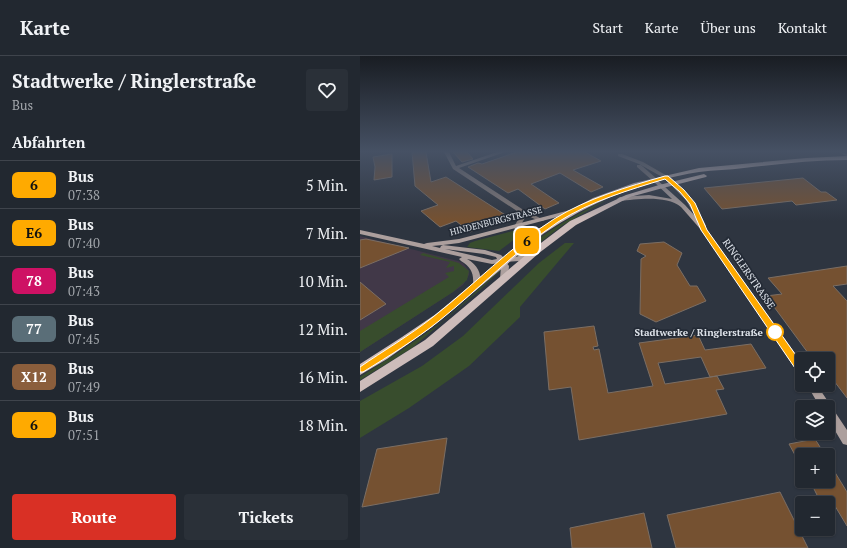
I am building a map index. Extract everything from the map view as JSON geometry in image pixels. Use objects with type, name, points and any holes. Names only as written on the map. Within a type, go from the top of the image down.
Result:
[{"type":"main road","name":"HINDENBURGSTRASSE","points":[[360,370],[426,326],[477,286],[503,262],[540,232],[574,211],[652,177],[666,177],[676,175]]},
{"type":"main road","name":"HINDENBURGSTRASSE","points":[[360,387],[429,343],[536,251],[573,223],[620,199],[661,186],[706,175]]},
{"type":"street","points":[[466,175],[520,210],[541,220]]},
{"type":"street","name":"RINGLERSTRASSE","points":[[649,175],[683,206],[704,230],[795,361]]},
{"type":"street","name":"RINGLERSTRASSE","points":[[662,175],[673,183],[692,204],[704,230]]},
{"type":"street","points":[[620,199],[652,196],[670,200],[683,206]]},
{"type":"street","points":[[518,225],[522,218],[520,210]]},
{"type":"street","name":"HINDENBURGSTRASSE","points":[[422,246],[460,241],[574,211]]},
{"type":"street","name":"HINDENBURGSTRASSE","points":[[360,232],[492,262],[517,260],[536,251]]},
{"type":"street","name":"HINDENBURGSTRASSE","points":[[422,246],[490,253],[499,256],[503,262]]},
{"type":"street","points":[[456,254],[475,266],[478,273],[477,286]]},
{"type":"street","points":[[503,262],[506,270],[504,279]]},
{"type":"street","points":[[835,421],[847,440]]},
{"type":"shaded area","points":[[360,236],[458,261],[463,263],[469,271],[469,275],[463,285],[360,352]]},
{"type":"green space","points":[[604,201],[563,225],[529,251],[515,257],[558,226]]},
{"type":"green space","points":[[532,226],[499,251],[467,247],[470,243],[475,241]]},
{"type":"green space","points":[[565,243],[574,243],[520,307],[520,317],[469,366],[409,408],[360,438],[360,401],[422,366],[463,336],[539,263]]},
{"type":"green space","points":[[423,253],[459,263],[469,271],[467,280],[453,292],[360,352],[360,331],[449,277],[445,273],[454,271],[454,266],[446,268],[450,262],[420,255]]},
{"type":"green space","points":[[500,270],[480,290],[412,348],[360,380],[360,377],[442,322]]},
{"type":"building","points":[[374,175],[392,175],[392,177],[374,180]]},
{"type":"building","points":[[414,175],[430,175],[431,182],[446,177],[507,216],[470,232],[456,221],[440,227],[421,211],[438,205],[415,186]]},
{"type":"building","points":[[480,175],[555,175],[531,184],[559,203],[545,209],[518,189],[508,193]]},
{"type":"building","points":[[563,175],[582,175],[603,187],[591,192]]},
{"type":"building","points":[[803,178],[821,192],[826,192],[837,200],[796,205],[792,201],[722,209],[704,188]]},
{"type":"building","points":[[366,239],[409,248],[360,268],[360,240]]},
{"type":"building","points":[[664,242],[682,253],[677,265],[690,286],[697,286],[706,301],[656,322],[640,314],[641,259],[646,256],[637,251],[640,244]]},
{"type":"building","points":[[847,266],[847,284],[833,286],[847,301],[847,398],[835,382],[835,352],[807,352],[766,296],[782,294],[768,278]]},
{"type":"building","points":[[360,282],[386,304],[360,320]]},
{"type":"building","points":[[594,326],[598,346],[593,347],[594,350],[599,349],[608,393],[653,386],[639,343],[698,335],[705,350],[751,344],[766,368],[710,377],[701,357],[658,363],[665,384],[717,376],[724,389],[716,390],[727,414],[579,440],[571,387],[549,390],[544,332]]},
{"type":"building","points":[[447,438],[439,493],[362,507],[377,449]]},
{"type":"building","points":[[816,440],[821,448],[795,448],[795,455],[789,444]]},
{"type":"building","points":[[835,472],[847,492],[847,526],[835,506],[835,496],[818,496],[814,488],[835,488]]},
{"type":"building","points":[[780,492],[795,522],[795,536],[802,536],[808,548],[676,548],[667,515]]},
{"type":"building","points":[[644,513],[652,548],[572,548],[570,528]]},
{"type":"bus line","name":"6","points":[[360,370],[406,341],[436,319],[477,286],[515,250],[556,220],[596,200],[643,183],[666,177],[682,191],[692,204],[699,215],[704,230],[795,361]]},
{"type":"place","name":"Stadtwerke / Ringlerstraße","points":[[775,332]]}]
